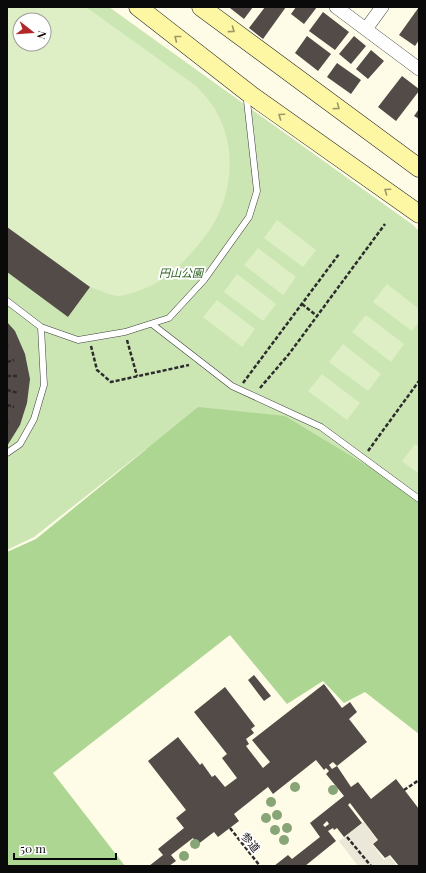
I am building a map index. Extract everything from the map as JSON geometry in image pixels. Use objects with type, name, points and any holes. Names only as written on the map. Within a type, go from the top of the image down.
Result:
[{"type":"street","points":[[138,7],[251,95],[419,214]]},
{"type":"street","points":[[200,7],[419,168]]},
{"type":"street","points":[[336,7],[419,69]]},
{"type":"street","points":[[366,29],[382,7]]},
{"type":"lane","points":[[7,301],[41,327],[78,340],[125,332],[169,318],[204,280],[249,217],[257,191],[247,101],[251,95]]},
{"type":"lane","points":[[152,324],[232,386],[321,427],[419,498]]},
{"type":"lane","points":[[7,454],[20,444],[24,438],[34,419],[44,385],[41,327]]},
{"type":"path","points":[[253,396],[289,354],[385,224]]},
{"type":"path","points":[[238,389],[339,254]]},
{"type":"path","points":[[302,304],[317,316]]},
{"type":"path","points":[[125,332],[137,376]]},
{"type":"path","points":[[89,338],[97,370],[111,382],[202,362]]},
{"type":"path","points":[[7,362],[14,360]]},
{"type":"path","points":[[7,376],[17,376]]},
{"type":"path","points":[[363,458],[419,381]]},
{"type":"path","points":[[7,390],[18,393]]},
{"type":"path","points":[[7,405],[14,407]]},
{"type":"path","points":[[404,790],[419,780]]},
{"type":"path","name":"参道","points":[[230,828],[260,866]]},
{"type":"path","points":[[347,837],[369,866]]},
{"type":"green space","name":"円山公園","points":[[7,7],[109,7],[413,225],[419,231],[419,514],[146,449],[34,537],[7,550]]},
{"type":"green space","points":[[7,7],[86,7],[196,86],[218,115],[225,130],[228,145],[230,161],[229,177],[221,209],[207,234],[190,255],[168,275],[149,287],[135,292],[116,296],[90,287],[68,317],[7,272]]},
{"type":"green space","points":[[277,220],[316,250],[303,267],[264,238]]},
{"type":"green space","points":[[258,248],[296,277],[283,295],[244,265]]},
{"type":"green space","points":[[237,274],[276,304],[263,321],[224,292]]},
{"type":"green space","points":[[387,284],[419,309],[419,322],[412,331],[373,302]]},
{"type":"green space","points":[[217,300],[255,329],[242,347],[203,317]]},
{"type":"green space","points":[[366,315],[404,344],[391,362],[352,332]]},
{"type":"green space","points":[[343,344],[381,374],[368,391],[329,362]]},
{"type":"green space","points":[[322,374],[360,403],[347,420],[308,391]]},
{"type":"green space","points":[[198,407],[285,416],[419,497],[419,734],[365,692],[344,703],[323,681],[287,704],[230,635],[53,773],[125,866],[7,866],[7,552],[36,539]]},
{"type":"green space","points":[[415,444],[419,447],[419,474],[402,461]]},
{"type":"shaded area","points":[[364,822],[377,840],[372,844],[384,860],[389,856],[397,866],[358,866],[339,841]]},
{"type":"building","points":[[253,7],[244,19],[230,8]]},
{"type":"building","points":[[265,7],[286,7],[263,39],[249,28]]},
{"type":"building","points":[[296,7],[317,7],[304,24],[291,14]]},
{"type":"building","points":[[419,7],[419,40],[415,46],[399,35]]},
{"type":"building","points":[[323,12],[349,32],[335,50],[309,31]]},
{"type":"building","points":[[307,36],[331,54],[318,71],[295,53]]},
{"type":"building","points":[[354,36],[366,46],[351,64],[339,54]]},
{"type":"building","points":[[371,50],[384,61],[368,79],[356,69]]},
{"type":"building","points":[[337,63],[361,80],[351,94],[327,77]]},
{"type":"building","points":[[402,76],[419,89],[419,91],[396,121],[378,107]]},
{"type":"building","points":[[419,109],[419,119],[414,116]]},
{"type":"building","points":[[7,227],[90,287],[68,317],[7,272]]},
{"type":"building","points":[[7,322],[15,331],[25,354],[30,379],[27,403],[20,425],[7,446]]},
{"type":"building","points":[[254,675],[271,696],[264,701],[248,680]]},
{"type":"building","points":[[324,684],[342,708],[350,702],[357,712],[349,719],[367,742],[337,766],[351,787],[358,782],[371,799],[396,779],[419,809],[419,866],[399,866],[390,855],[385,858],[373,844],[378,840],[350,803],[348,805],[362,823],[344,837],[337,828],[334,830],[333,828],[328,831],[336,841],[305,866],[274,866],[288,855],[292,859],[320,837],[310,823],[344,796],[326,774],[329,771],[326,768],[324,770],[316,760],[273,794],[268,787],[234,814],[239,821],[218,837],[214,832],[197,845],[193,838],[171,855],[176,861],[169,866],[149,866],[163,855],[158,849],[184,828],[176,818],[186,810],[148,761],[178,737],[200,765],[202,763],[212,777],[215,775],[225,787],[237,778],[222,758],[227,754],[194,712],[225,687],[255,726],[251,729],[254,733],[246,739],[249,744],[246,746],[263,768],[270,762],[252,740]],"holes":[[[333,762],[337,766],[332,769],[329,765]],[[327,821],[329,824],[325,827],[323,825]]]}]
